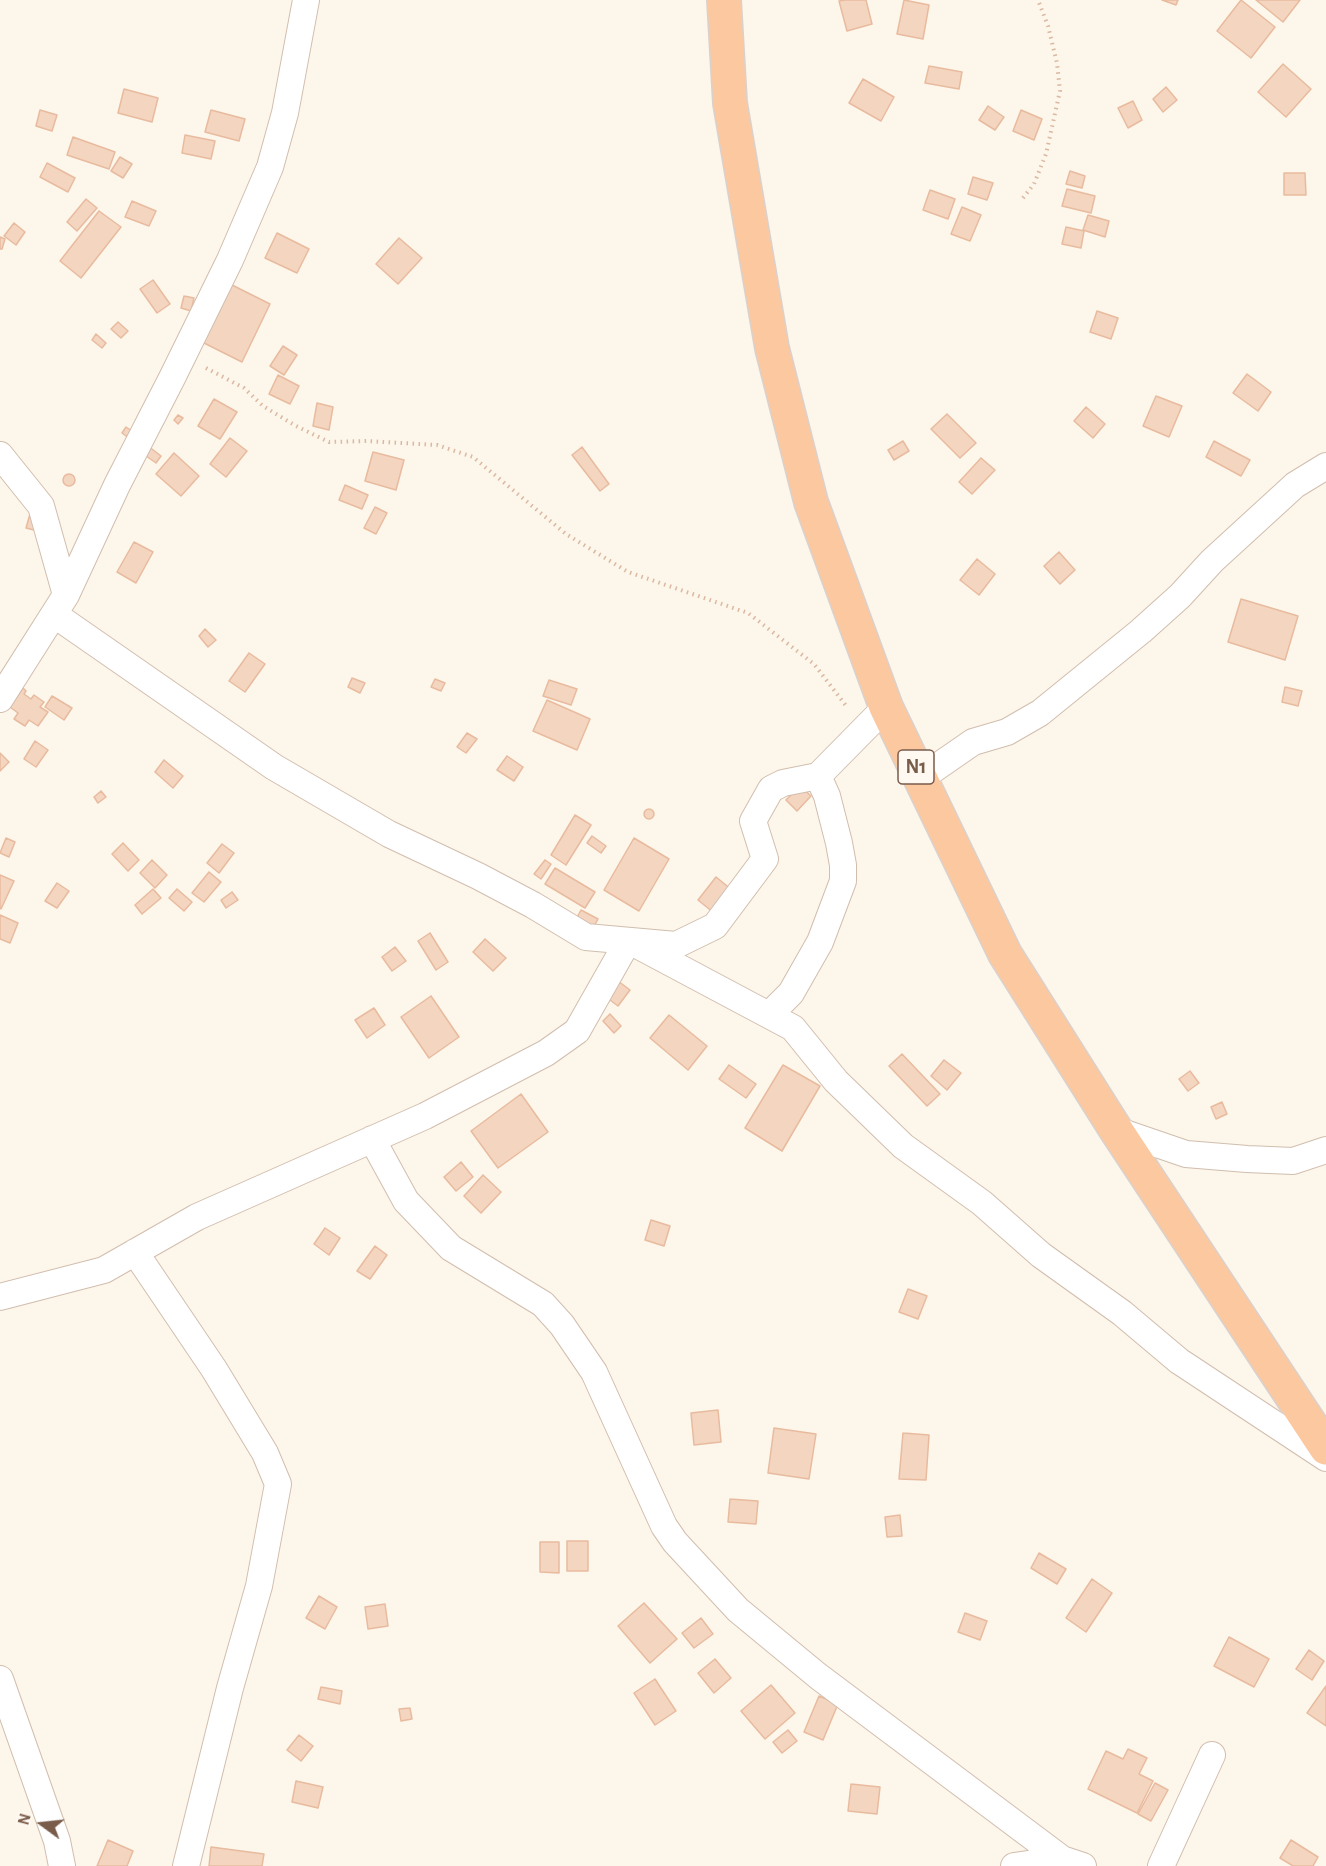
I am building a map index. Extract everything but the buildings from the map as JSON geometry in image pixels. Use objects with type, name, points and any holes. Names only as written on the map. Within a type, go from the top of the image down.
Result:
[{"type":"highway","name":"N1","points":[[724,0],[730,103],[772,348],[811,502],[875,718],[921,777],[1005,954],[1116,1130],[1326,1448]]},
{"type":"street","points":[[0,699],[60,605],[117,485],[230,260],[270,167],[285,113],[306,0]]},
{"type":"street","points":[[0,455],[41,506],[60,605],[274,767],[388,834],[478,876],[586,937],[676,945],[715,926],[765,859],[753,821],[771,789],[783,783],[818,776],[875,718]]},
{"type":"street","points":[[921,777],[973,742],[1007,732],[1048,707],[1142,631],[1180,596],[1212,561],[1294,485],[1326,466]]},
{"type":"street","points":[[768,1015],[790,993],[820,942],[843,881],[839,843],[827,796],[818,776]]},
{"type":"street","points":[[628,941],[793,1028],[836,1081],[903,1146],[982,1203],[1041,1255],[1122,1313],[1179,1361],[1326,1458]]},
{"type":"street","points":[[0,1297],[104,1270],[197,1217],[425,1116],[536,1058],[577,1031],[628,941]]},
{"type":"street","points":[[1116,1130],[1186,1154],[1293,1161],[1326,1150]]},
{"type":"street","points":[[372,1139],[406,1201],[451,1248],[543,1305],[562,1325],[594,1372],[664,1526],[675,1542],[738,1610],[818,1676],[1072,1862]]},
{"type":"street","points":[[135,1252],[214,1369],[265,1453],[278,1484],[259,1586],[230,1688],[186,1866]]},
{"type":"street","points":[[0,1679],[57,1841],[62,1866]]},
{"type":"street","points":[[1161,1866],[1212,1755]]},
{"type":"street","points":[[1014,1866],[1072,1862]]},
{"type":"path","points":[[1023,198],[1035,184],[1046,154],[1060,91],[1057,63],[1048,26],[1038,0]]},
{"type":"path","points":[[183,356],[244,388],[263,406],[329,442],[367,441],[437,445],[473,457],[566,534],[628,572],[748,614],[814,664],[875,718]]}]
